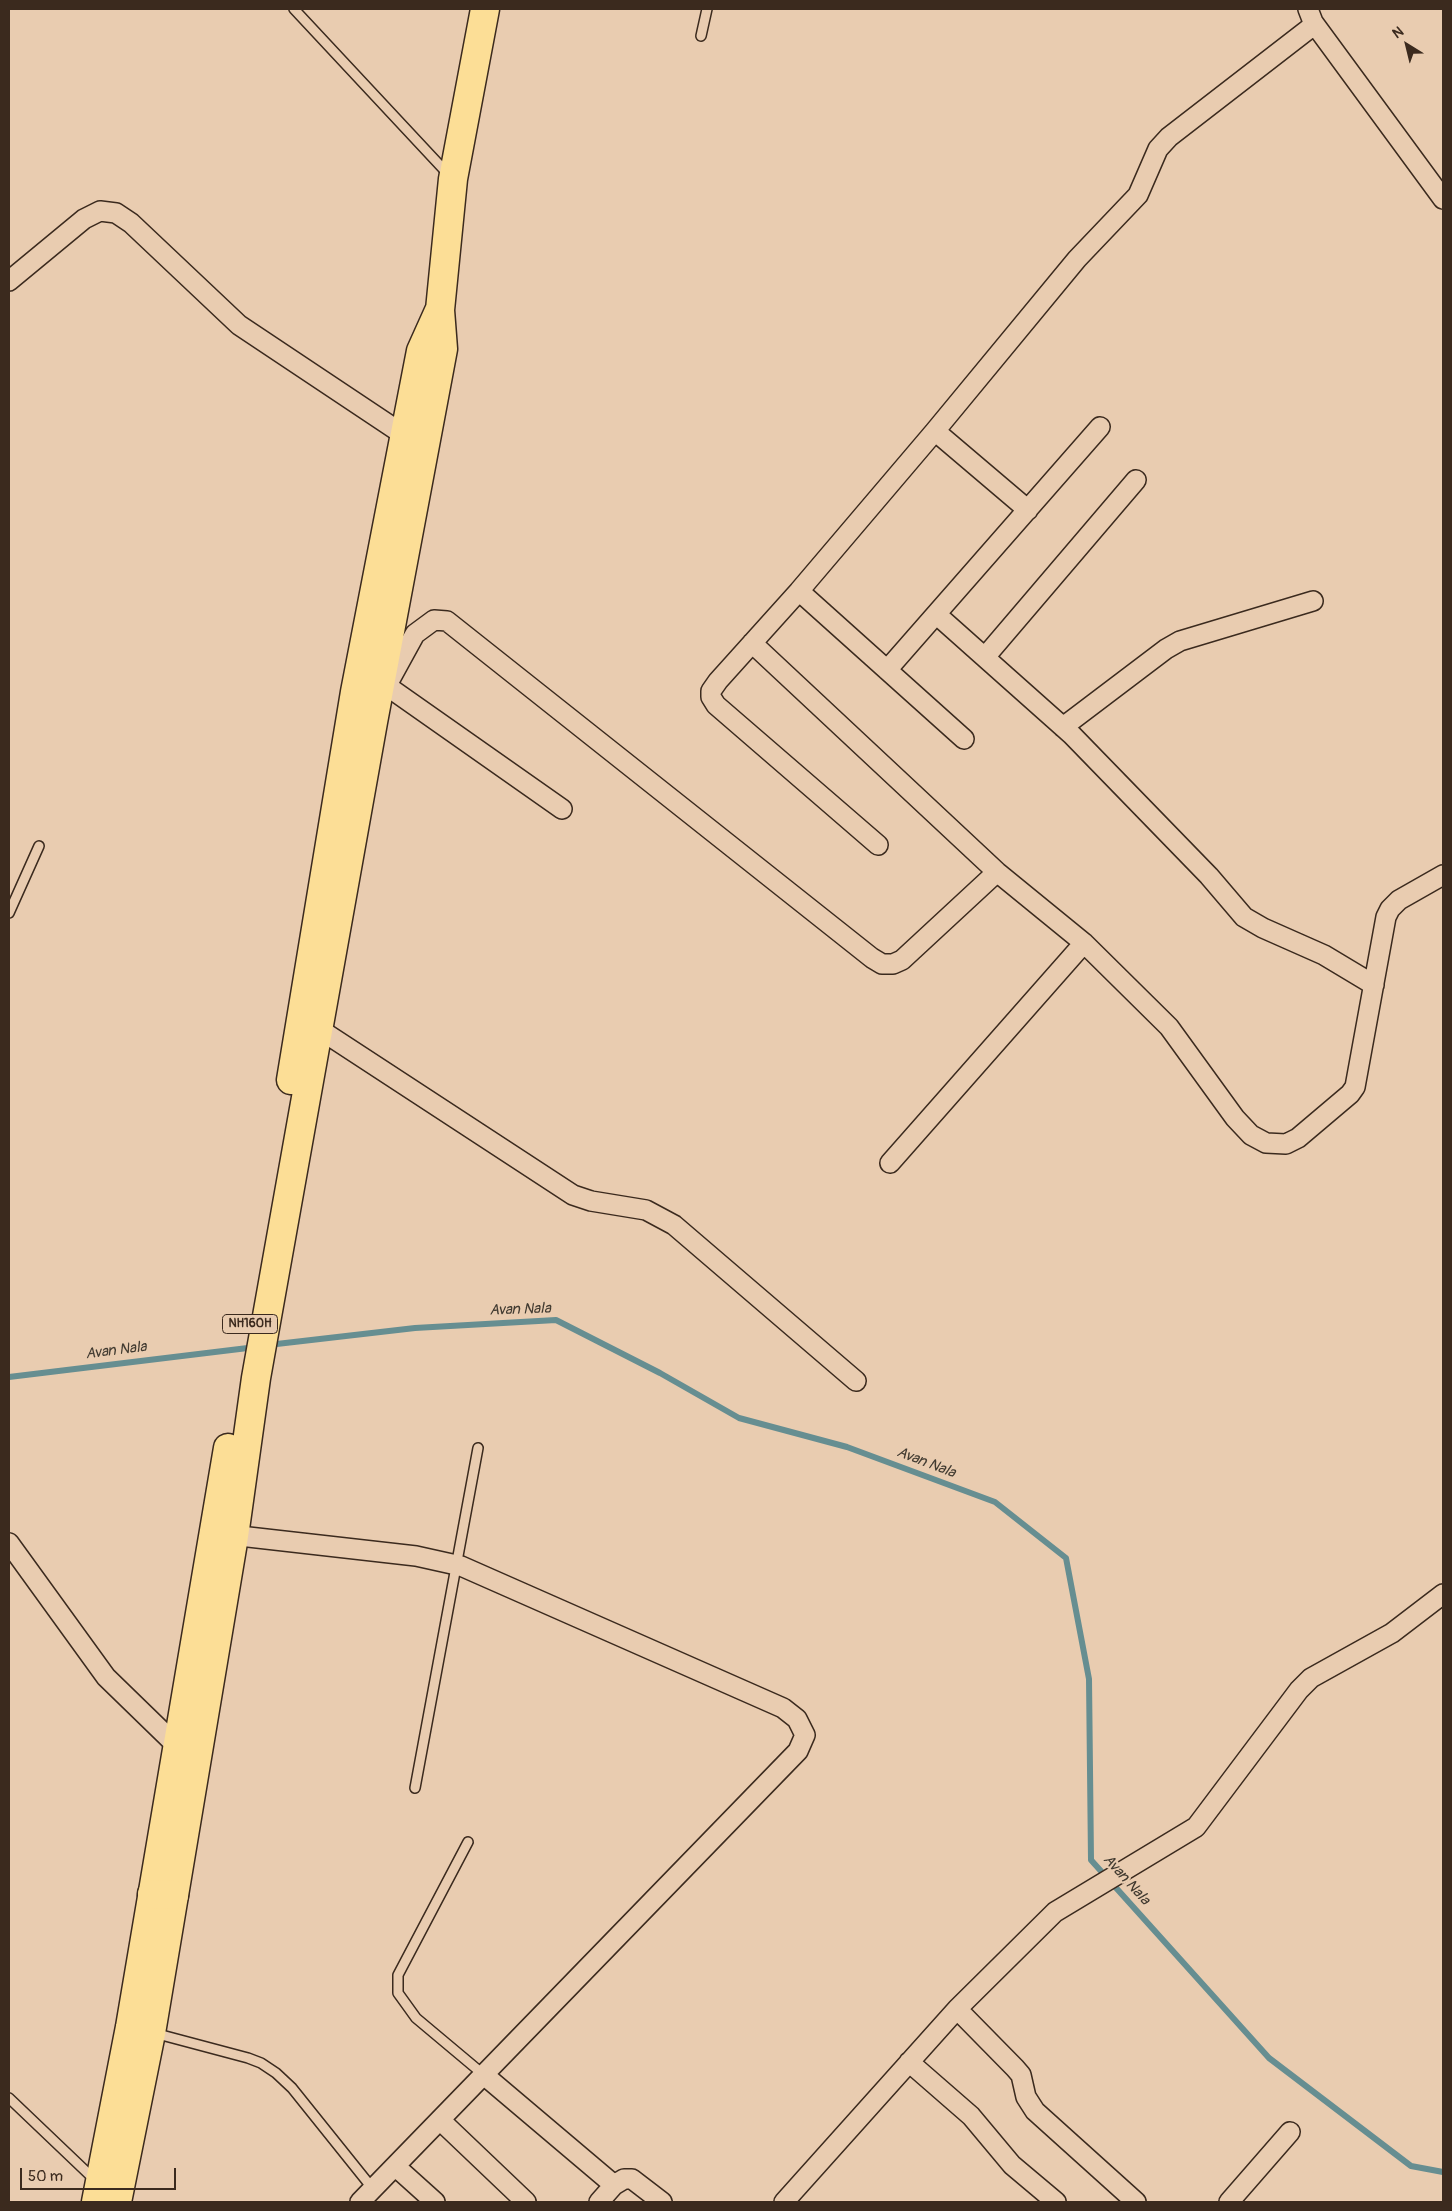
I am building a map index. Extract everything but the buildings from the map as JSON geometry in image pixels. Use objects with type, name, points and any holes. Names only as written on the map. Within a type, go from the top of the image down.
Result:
[{"type":"main road","points":[[267,1274],[319,1029],[415,443],[422,351],[440,310],[453,179],[485,9]]},
{"type":"main road","points":[[267,1274],[376,679]]},
{"type":"main road","name":"NH160H","points":[[223,1535],[267,1274]]},
{"type":"main road","points":[[163,1895],[176,1746],[223,1535]]},
{"type":"main road","points":[[108,2195],[140,2030],[223,1535]]},
{"type":"street","points":[[878,845],[714,701],[711,691],[935,431],[1077,259],[1138,195],[1158,149],[1169,137],[1310,28],[1311,15]]},
{"type":"street","points":[[1311,15],[1443,198]]},
{"type":"street","points":[[9,280],[84,219],[100,211],[116,213],[131,222],[239,324],[415,443]]},
{"type":"street","points":[[887,670],[1100,427]]},
{"type":"street","points":[[935,431],[1028,510]]},
{"type":"street","points":[[985,657],[1136,480]]},
{"type":"street","points":[[799,591],[964,739]]},
{"type":"street","points":[[1063,727],[1166,648],[1180,641],[1313,601]]},
{"type":"street","points":[[936,614],[1063,727],[1209,876],[1244,917],[1262,928],[1324,955],[1374,984]]},
{"type":"street","points":[[562,809],[376,679],[425,624],[434,620],[447,621],[882,964],[893,964],[902,960],[997,872]]},
{"type":"street","points":[[752,642],[997,872],[1084,943],[1169,1027],[1235,1118],[1251,1135],[1266,1143],[1286,1144],[1298,1138],[1350,1094],[1355,1087],[1386,917],[1390,909],[1410,891],[1443,874]]},
{"type":"street","points":[[890,1163],[1084,943]]},
{"type":"street","points":[[319,1029],[573,1195],[591,1201],[646,1210],[674,1225],[856,1381]]},
{"type":"street","points":[[223,1535],[416,1556],[455,1564],[487,1575],[783,1708],[797,1719],[805,1735],[798,1751],[366,2196]]},
{"type":"street","points":[[9,1543],[106,1677],[176,1746]]},
{"type":"street","points":[[784,2202],[957,2009],[1055,1912],[1113,1875],[1196,1827],[1299,1690],[1311,1678],[1392,1633],[1443,1594]]},
{"type":"street","points":[[957,2009],[1021,2075],[1026,2097],[1035,2111],[1136,2202]]},
{"type":"street","points":[[909,2062],[971,2116],[1012,2166],[1056,2202]]},
{"type":"street","points":[[484,2075],[614,2185]]},
{"type":"street","points":[[440,2120],[526,2202]]},
{"type":"street","points":[[1229,2202],[1290,2132]]},
{"type":"street","points":[[395,2166],[434,2202]]},
{"type":"street","points":[[599,2202],[614,2185],[624,2179],[632,2179],[662,2202]]},
{"type":"lane","points":[[294,9],[453,179]]},
{"type":"lane","points":[[701,36],[707,9]]},
{"type":"lane","points":[[9,913],[39,846]]},
{"type":"lane","points":[[415,1788],[478,1448]]},
{"type":"lane","points":[[468,1842],[398,1976],[398,1993],[416,2018],[484,2075]]},
{"type":"lane","points":[[140,2030],[248,2058],[269,2068],[292,2088],[366,2196]]},
{"type":"lane","points":[[9,2098],[108,2195]]},
{"type":"waterway","name":"Avan Nala","points":[[268,1345],[415,1328],[556,1320],[660,1373],[739,1418],[847,1447],[995,1502],[1066,1558],[1089,1679],[1091,1860],[1269,2058],[1411,2166],[1443,2172]]},
{"type":"waterway","name":"Avan Nala","points":[[9,1377],[256,1347]]}]
